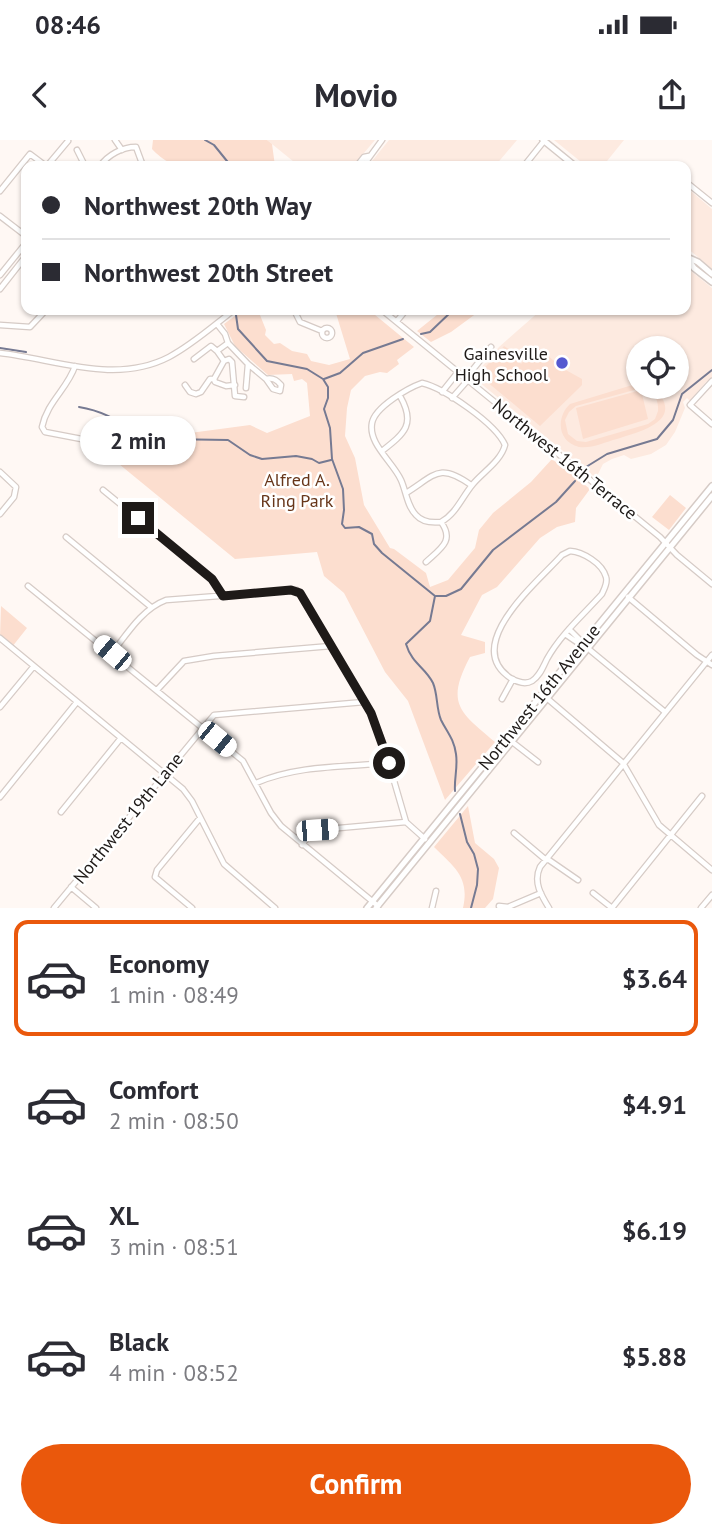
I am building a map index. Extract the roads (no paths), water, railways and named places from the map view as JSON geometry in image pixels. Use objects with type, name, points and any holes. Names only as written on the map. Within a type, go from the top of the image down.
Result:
[{"type":"main road","points":[[543,141],[569,161]]},
{"type":"main road","points":[[691,259],[698,262],[712,278]]},
{"type":"main road","points":[[691,263],[694,268],[712,278]]},
{"type":"main road","name":"Northwest 16th Avenue","points":[[668,545],[712,486]]},
{"type":"main road","name":"Northwest 16th Avenue","points":[[427,840],[470,793],[582,644],[712,496]]},
{"type":"main road","name":"Northwest 16th Avenue","points":[[367,908],[375,905],[465,788],[548,699],[626,596]]},
{"type":"main road","points":[[465,788],[470,793]]},
{"type":"street","points":[[116,140],[122,150]]},
{"type":"street","points":[[366,161],[383,140]]},
{"type":"street","points":[[50,161],[68,141]]},
{"type":"street","points":[[528,161],[543,141]]},
{"type":"street","points":[[105,161],[110,155],[122,150],[136,148],[141,161]]},
{"type":"street","points":[[77,150],[82,161]]},
{"type":"street","points":[[24,161],[30,154],[39,161]]},
{"type":"street","points":[[361,161],[370,155]]},
{"type":"street","points":[[0,191],[21,165]]},
{"type":"street","points":[[691,186],[712,204]]},
{"type":"street","points":[[0,216],[21,232]]},
{"type":"street","points":[[0,275],[21,249]]},
{"type":"street","points":[[0,289],[21,262]]},
{"type":"street","points":[[0,325],[30,327],[42,315]]},
{"type":"street","points":[[0,353],[110,370],[137,368],[168,358],[228,315]]},
{"type":"street","points":[[296,315],[300,322],[322,331]]},
{"type":"street","name":"Northwest 16th Terrace","points":[[389,315],[712,584]]},
{"type":"street","points":[[397,321],[402,315]]},
{"type":"street","points":[[217,324],[239,357],[266,379]]},
{"type":"street","points":[[217,351],[228,343]]},
{"type":"street","points":[[194,359],[211,346],[224,361]]},
{"type":"street","points":[[452,398],[491,347]]},
{"type":"street","points":[[232,362],[239,357]]},
{"type":"street","points":[[185,385],[190,392],[201,392],[210,379],[214,379],[224,361],[229,359],[232,362]]},
{"type":"street","points":[[232,362],[235,396],[244,397]]},
{"type":"street","points":[[246,387],[248,364]]},
{"type":"street","points":[[75,366],[72,375],[53,398],[42,427],[46,432],[123,447]]},
{"type":"street","points":[[442,392],[457,372]]},
{"type":"street","points":[[214,379],[220,385],[235,385]]},
{"type":"street","points":[[712,381],[690,405],[712,424]]},
{"type":"street","points":[[426,562],[445,544],[447,530],[441,522],[420,519],[414,513],[400,477],[382,451],[372,430],[373,421],[382,407],[422,383],[452,398],[492,428],[505,445],[504,451],[471,485],[454,510],[441,522]]},
{"type":"street","points":[[382,451],[409,423],[400,396]]},
{"type":"street","points":[[0,472],[16,487],[14,497],[0,514]]},
{"type":"street","points":[[406,493],[435,472],[450,472],[471,485]]},
{"type":"street","points":[[103,491],[212,579],[223,596]]},
{"type":"street","points":[[66,537],[151,607]]},
{"type":"street","points":[[570,551],[582,552],[601,568],[607,578],[602,594],[554,646],[536,678],[525,683],[513,679],[499,665],[494,653],[495,637],[522,598],[562,555],[570,551]]},
{"type":"street","points":[[28,586],[243,761],[281,826],[375,905]]},
{"type":"street","points":[[112,653],[151,607],[166,600],[297,590],[377,725],[406,822],[427,840]]},
{"type":"street","points":[[626,596],[709,663]]},
{"type":"street","points":[[567,631],[665,712]]},
{"type":"street","points":[[0,638],[188,794],[225,864],[275,908]]},
{"type":"street","points":[[157,691],[178,665],[195,658],[331,646]]},
{"type":"street","points":[[549,908],[541,894],[537,874],[546,860],[665,712],[709,663],[712,655]]},
{"type":"street","points":[[0,707],[34,666]]},
{"type":"street","points":[[502,699],[513,679]]},
{"type":"street","points":[[542,694],[623,763],[654,817],[670,836],[712,870]]},
{"type":"street","points":[[0,797],[77,702]]},
{"type":"street","name":"Northwest 19th Lane","points":[[54,908],[214,715],[363,702]]},
{"type":"street","points":[[61,812],[121,738]]},
{"type":"street","points":[[509,739],[538,762]]},
{"type":"street","points":[[256,783],[298,770],[389,763]]},
{"type":"street","points":[[593,893],[612,908],[702,796]]},
{"type":"street","points":[[192,908],[155,877],[200,818]]},
{"type":"street","points":[[302,845],[310,834],[317,830],[406,822]]},
{"type":"street","points":[[514,832],[546,860],[578,880]]},
{"type":"street","points":[[71,887],[96,908]]},
{"type":"street","points":[[432,908],[436,891]]},
{"type":"street","points":[[499,906],[508,908],[541,894]]},
{"type":"street","points":[[701,908],[712,895]]},
{"type":"waterway","points":[[205,140],[214,145],[227,161]]},
{"type":"waterway","points":[[236,315],[238,329],[267,361],[307,369],[323,379]]},
{"type":"waterway","points":[[421,334],[430,332],[448,315]]},
{"type":"waterway","points":[[324,379],[340,373],[363,353],[403,339]]},
{"type":"waterway","points":[[0,348],[26,352]]},
{"type":"waterway","points":[[586,467],[607,454],[657,439],[673,420],[682,394],[712,370]]},
{"type":"waterway","points":[[323,379],[328,387],[324,409],[330,428],[332,459],[343,489],[342,524],[345,528],[359,527],[372,534],[374,544],[382,553],[435,596],[430,621],[406,644],[433,683],[439,715],[454,744],[455,791]]},
{"type":"waterway","points":[[79,407],[115,419],[151,446],[165,439],[228,440],[250,455],[262,459],[296,456],[319,463],[331,460]]},
{"type":"waterway","points":[[436,596],[446,596],[461,589],[493,550],[556,502],[575,481]]},
{"type":"waterway","points":[[460,814],[478,869],[471,908]]},
{"type":"place","name":"Gainesville High School","points":[[562,363]]},
{"type":"park label","name":"Alfred A. Ring Park","points":[[297,489]]}]
